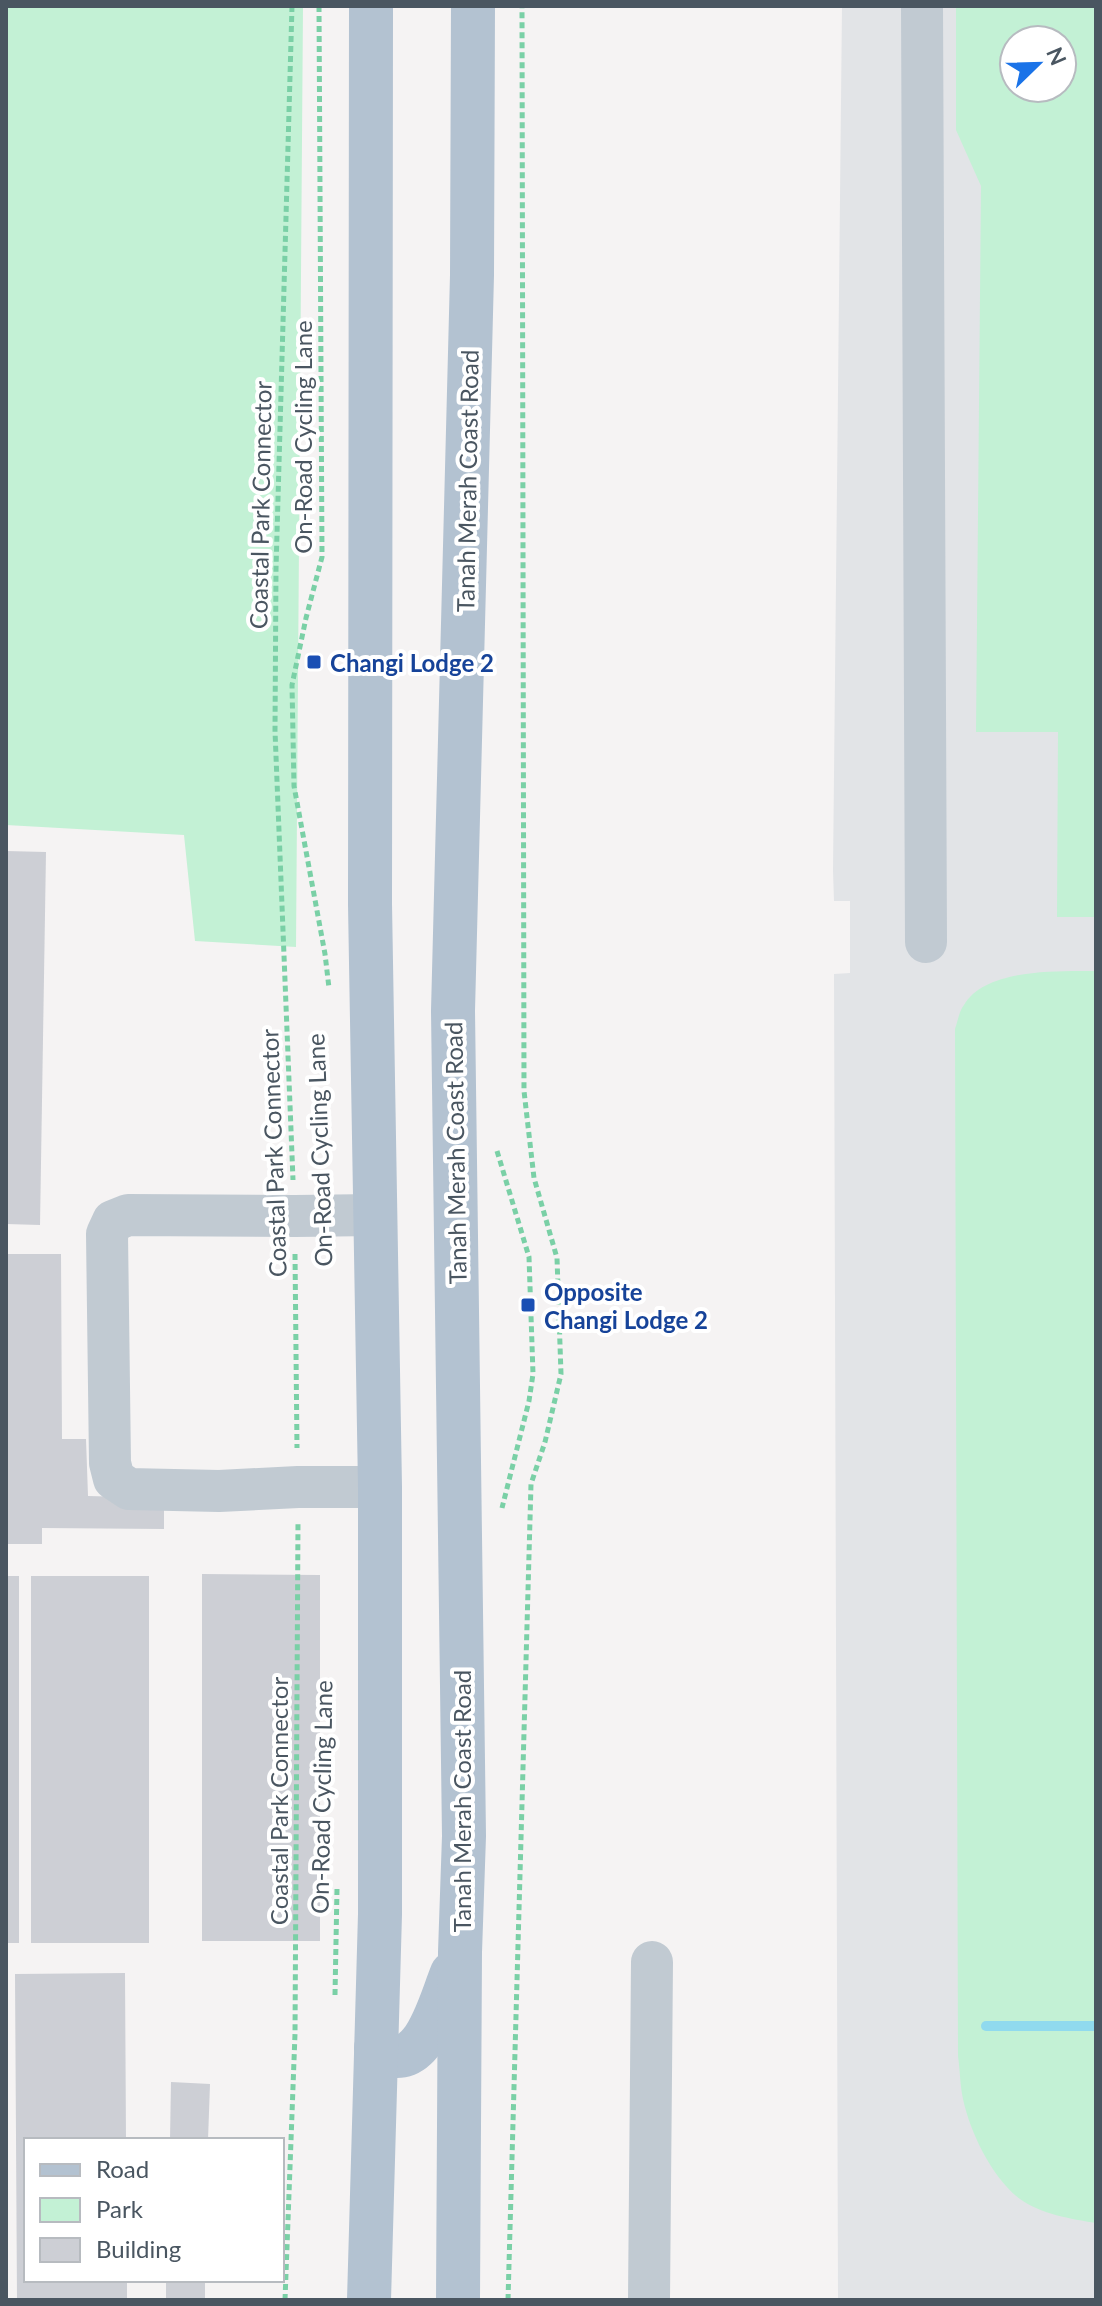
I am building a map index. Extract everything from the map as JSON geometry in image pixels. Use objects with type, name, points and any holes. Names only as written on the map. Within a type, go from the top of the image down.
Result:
[{"type":"main road","points":[[369,2300],[380,1914],[380,1487],[370,904],[371,6]]},
{"type":"main road","name":"Tanah Merah Coast Road","points":[[463,2289],[460,1952],[464,1836],[453,1011],[472,275],[473,6]]},
{"type":"main road","points":[[376,2048],[388,2057],[400,2057],[423,2042],[460,1952]]},
{"type":"street","points":[[922,6],[926,942]]},
{"type":"street","points":[[376,1215],[128,1215],[113,1221],[107,1234],[110,1463],[114,1479],[129,1489],[219,1491],[380,1487]]},
{"type":"street","points":[[649,2300],[652,1962]]},
{"type":"path","name":"Coastal Park Connector","points":[[285,2300],[295,2034],[298,1487],[295,1216],[275,731],[276,569],[292,6]]},
{"type":"path","name":"On-Road Cycling Lane","points":[[319,6],[322,557],[292,685],[294,786],[331,1001]]},
{"type":"path","points":[[508,2300],[531,1484],[545,1442],[561,1374],[557,1258],[534,1178],[524,1091],[522,6]]},
{"type":"path","name":"On-Road Cycling Lane","points":[[335,2000],[338,1874]]},
{"type":"shaded area","points":[[842,6],[1096,6],[1096,2300],[838,2300],[834,974],[850,973],[850,901],[834,901]]},
{"type":"green space","points":[[6,6],[303,6],[296,947],[195,941],[184,835],[6,825]]},
{"type":"green space","points":[[956,6],[1096,6],[1096,917],[1057,917],[1058,732],[976,732],[981,186],[956,130]]},
{"type":"green space","points":[[1096,971],[1096,2223],[1037,2209],[1010,2190],[977,2140],[961,2088],[958,2056],[955,1029],[964,1005],[974,993],[988,984],[1024,974]]},
{"type":"building","points":[[6,851],[46,852],[40,1225],[6,1224]]},
{"type":"building","points":[[6,1254],[61,1254],[62,1439],[86,1439],[88,1496],[164,1498],[164,1529],[42,1528],[42,1544],[6,1544]]},
{"type":"building","points":[[202,1574],[320,1575],[320,1941],[202,1941]]},
{"type":"building","points":[[6,1576],[19,1576],[19,1943],[6,1943]]},
{"type":"building","points":[[31,1576],[149,1576],[149,1943],[31,1943]]},
{"type":"building","points":[[125,1973],[126,2138],[24,2138],[24,2282],[127,2282],[127,2300],[17,2300],[15,1974]]},
{"type":"building","points":[[171,2082],[210,2084],[208,2138],[170,2138]]},
{"type":"building","points":[[166,2282],[205,2282],[205,2300],[166,2300]]},
{"type":"waterway","points":[[986,2026],[1096,2026]]},
{"type":"place","name":"Changi Lodge 2","points":[[314,662]]},
{"type":"place","name":"Opposite Changi Lodge 2","points":[[528,1305]]}]
